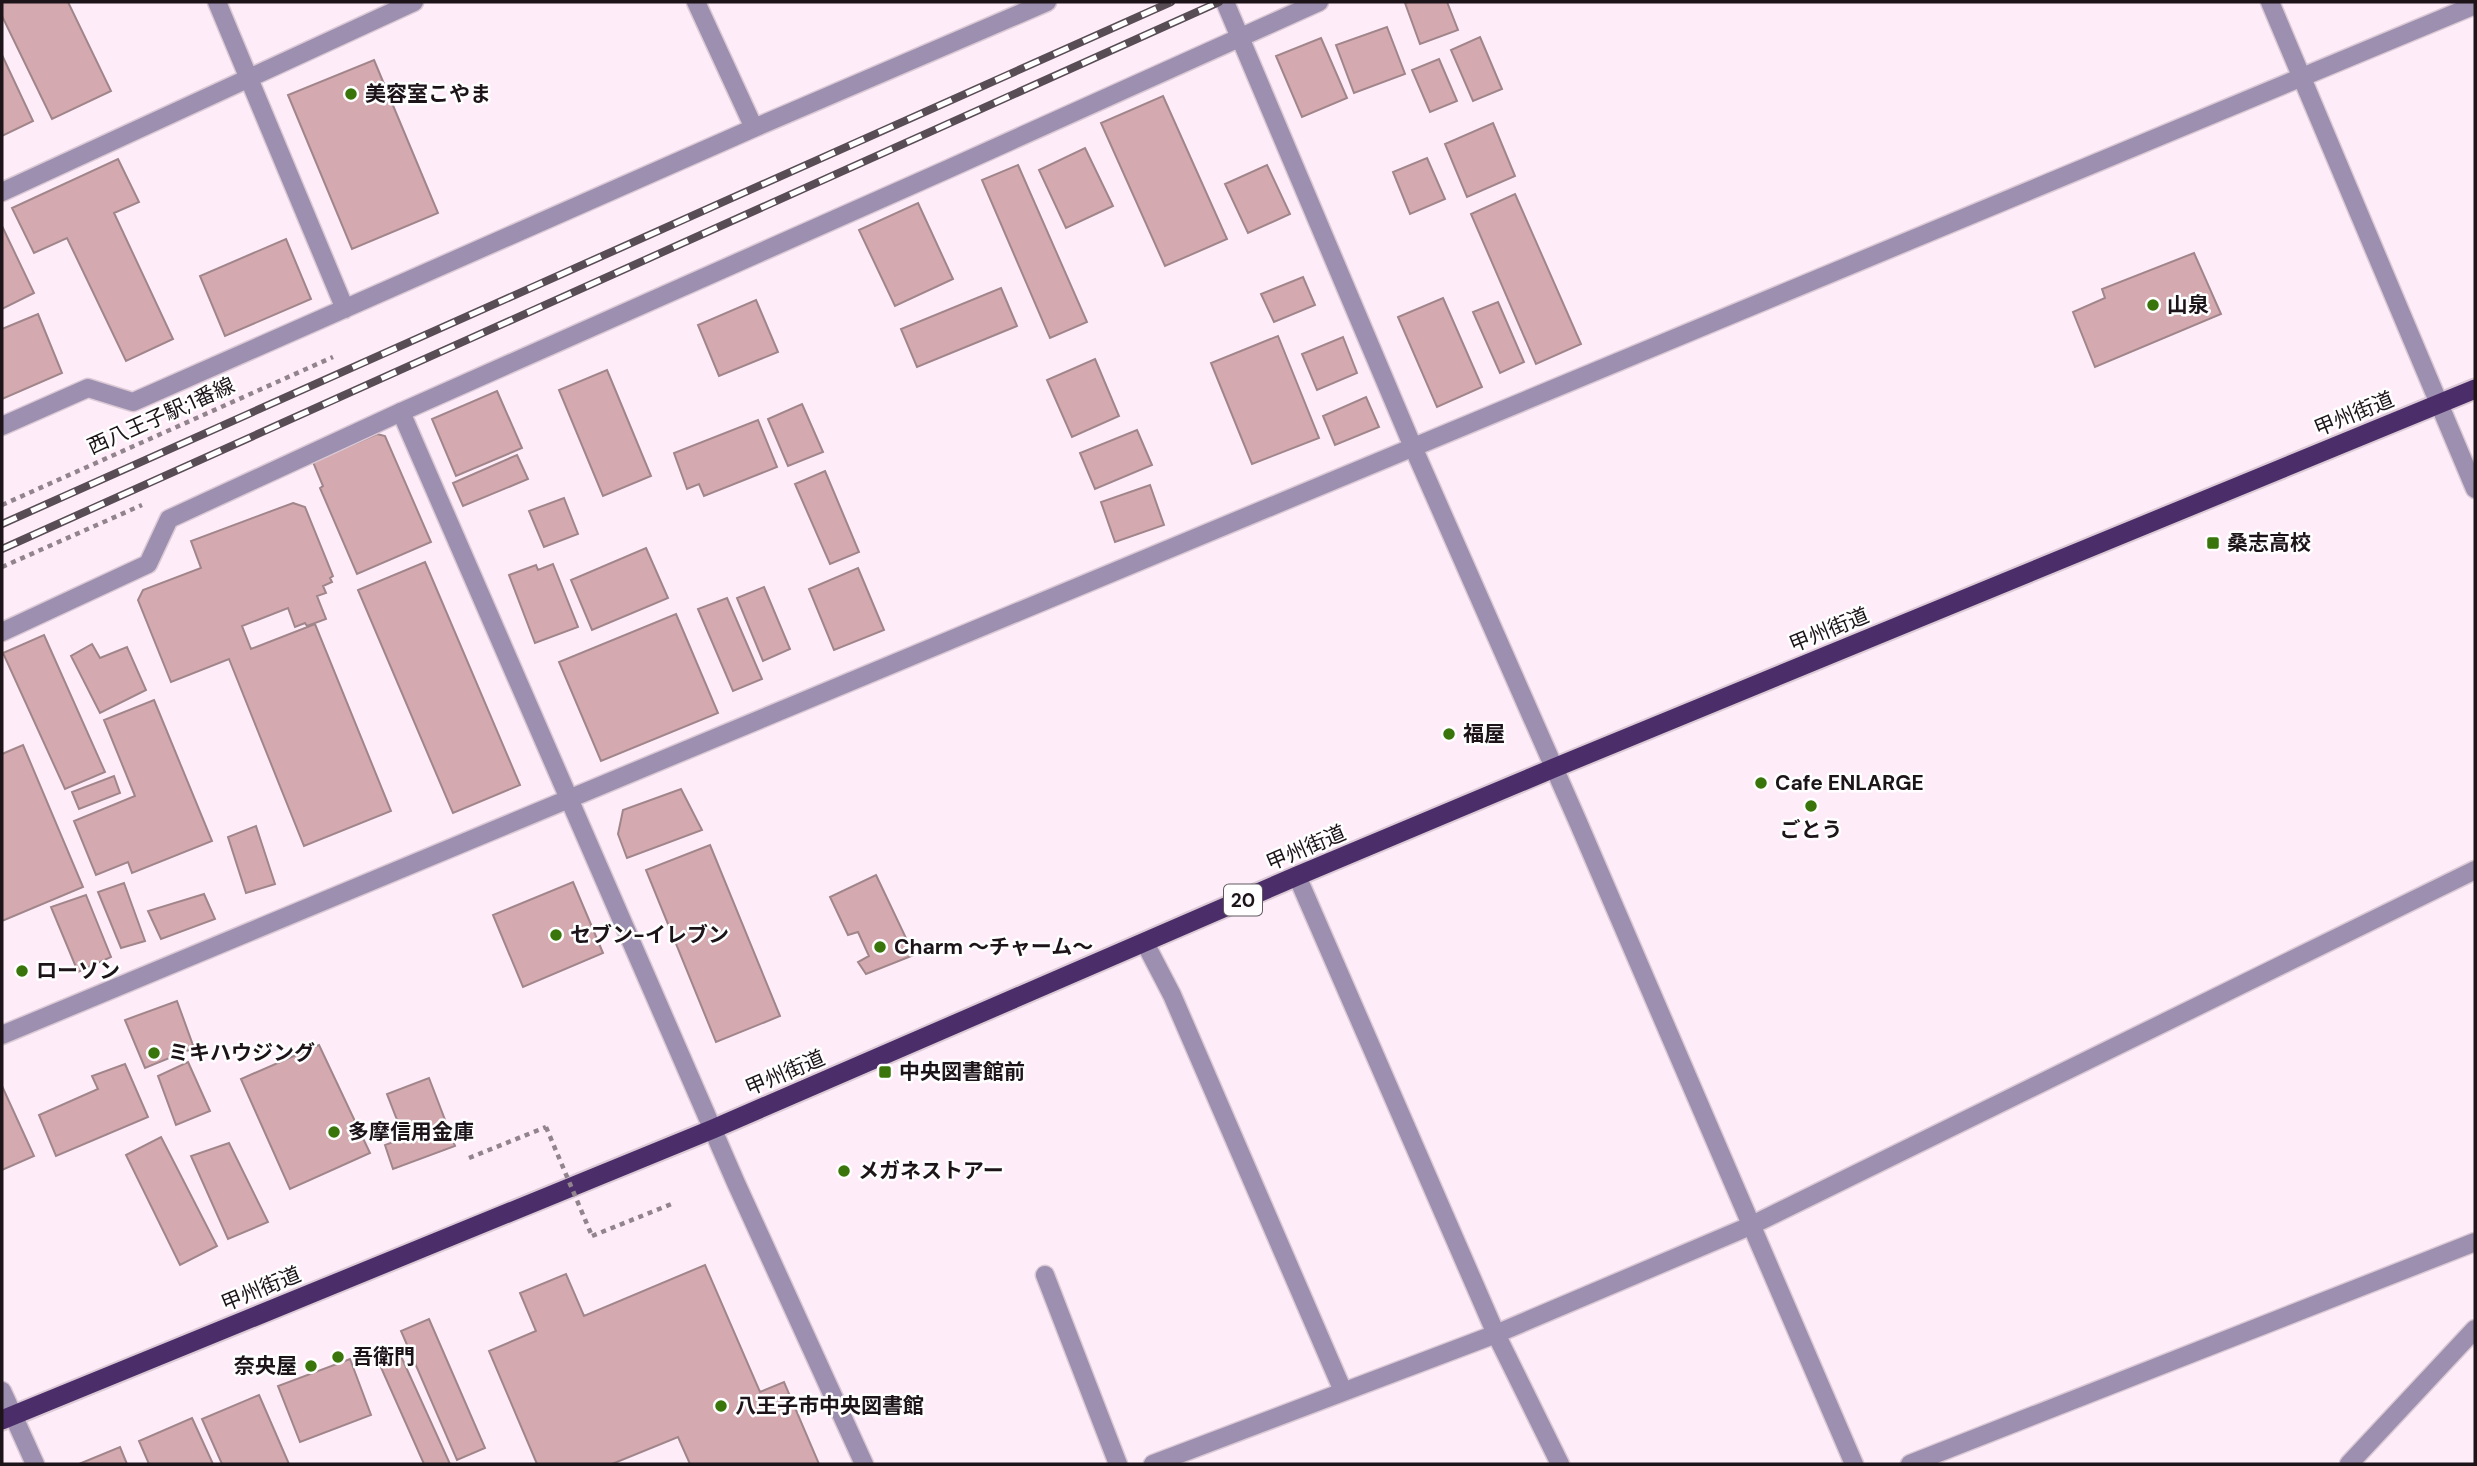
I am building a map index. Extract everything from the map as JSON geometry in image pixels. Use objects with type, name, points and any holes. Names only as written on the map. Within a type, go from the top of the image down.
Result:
[{"type":"highway","name":"甲州街道","points":[[7,1418],[713,1129],[1297,876],[1554,768],[2475,390]]},
{"type":"street","points":[[217,2],[345,309]]},
{"type":"street","points":[[2,191],[414,2]]},
{"type":"street","points":[[696,2],[754,128]]},
{"type":"street","points":[[2,426],[88,388],[133,402],[754,128],[1048,2]]},
{"type":"street","points":[[1225,2],[1413,447],[1854,1464]]},
{"type":"street","points":[[2,632],[148,564],[169,519],[401,412],[1319,2]]},
{"type":"street","points":[[2270,2],[2475,489]]},
{"type":"street","points":[[2,1035],[2475,5]]},
{"type":"street","points":[[401,412],[713,1129],[864,1464]]},
{"type":"street","points":[[1153,1464],[1496,1334],[1750,1226],[2475,870]]},
{"type":"street","points":[[1297,876],[1496,1334],[1560,1464]]},
{"type":"street","points":[[1145,943],[1172,995],[1343,1391]]},
{"type":"street","points":[[1910,1464],[2475,1242]]},
{"type":"street","points":[[1045,1275],[1118,1464]]},
{"type":"street","points":[[2349,1464],[2475,1329]]},
{"type":"street","points":[[2,1391],[7,1418],[35,1464]]},
{"type":"path","name":"西八王子駅;1番線","points":[[2,505],[332,357]]},
{"type":"path","points":[[470,1158],[545,1127],[592,1236],[674,1203]]},
{"type":"building","points":[[2,2],[68,2],[111,91],[52,119],[2,16]]},
{"type":"building","points":[[1447,2],[1458,30],[1420,44],[1405,3]]},
{"type":"building","points":[[1387,27],[1405,74],[1354,93],[1336,45]]},
{"type":"building","points":[[1480,37],[1502,89],[1473,101],[1451,50]]},
{"type":"building","points":[[1321,38],[1347,98],[1302,117],[1276,56]]},
{"type":"building","points":[[2,55],[33,121],[2,136]]},
{"type":"building","points":[[1439,59],[1457,101],[1430,112],[1412,70]]},
{"type":"building","points":[[374,60],[438,213],[352,249],[288,95]]},
{"type":"building","points":[[1163,96],[1227,239],[1165,266],[1101,123]]},
{"type":"building","points":[[1493,123],[1515,176],[1467,197],[1445,144]]},
{"type":"building","points":[[1085,148],[1113,206],[1066,228],[1039,170]]},
{"type":"building","points":[[1427,158],[1445,199],[1410,214],[1393,172]]},
{"type":"building","points":[[118,159],[139,202],[114,213],[173,339],[126,361],[67,238],[34,253],[12,208]]},
{"type":"building","points":[[1018,165],[1087,322],[1050,338],[982,180]]},
{"type":"building","points":[[1267,165],[1290,214],[1248,233],[1225,184]]},
{"type":"building","points":[[1515,194],[1581,344],[1536,364],[1471,214]]},
{"type":"building","points":[[918,203],[953,279],[895,306],[859,230]]},
{"type":"building","points":[[2,226],[34,293],[2,309]]},
{"type":"building","points":[[286,239],[311,299],[225,336],[200,276]]},
{"type":"building","name":"山泉","points":[[2194,253],[2221,314],[2095,367],[2073,312],[2105,298],[2102,289]]},
{"type":"building","points":[[1303,277],[1315,305],[1274,322],[1261,294]]},
{"type":"building","points":[[1001,288],[1017,326],[917,367],[901,329]]},
{"type":"building","points":[[1443,298],[1482,387],[1437,407],[1398,317]]},
{"type":"building","points":[[756,300],[778,352],[719,376],[698,325]]},
{"type":"building","points":[[1498,302],[1524,362],[1500,373],[1473,312]]},
{"type":"building","points":[[38,314],[62,373],[2,399],[2,329]]},
{"type":"building","points":[[1278,336],[1319,438],[1252,464],[1211,363]]},
{"type":"building","points":[[1343,337],[1357,373],[1317,390],[1302,354]]},
{"type":"building","points":[[1095,359],[1119,416],[1072,437],[1047,380]]},
{"type":"building","points":[[607,370],[651,476],[603,496],[559,390]]},
{"type":"building","points":[[497,391],[522,448],[456,476],[432,419]]},
{"type":"building","points":[[1366,397],[1379,427],[1335,445],[1323,416]]},
{"type":"building","points":[[802,404],[823,452],[788,466],[768,419]]},
{"type":"building","points":[[758,420],[777,467],[704,496],[699,484],[687,489],[674,453]]},
{"type":"building","points":[[1137,430],[1152,465],[1095,489],[1080,453]]},
{"type":"building","points":[[377,434],[385,436],[431,542],[357,574],[320,488],[323,486],[313,462]]},
{"type":"building","points":[[517,455],[528,479],[463,506],[453,483]]},
{"type":"building","points":[[825,471],[859,552],[830,564],[795,484]]},
{"type":"building","points":[[1150,485],[1164,525],[1115,542],[1101,502]]},
{"type":"building","points":[[564,498],[578,534],[544,547],[529,511]]},
{"type":"building","points":[[293,503],[305,507],[333,576],[330,578],[332,582],[323,586],[326,593],[317,596],[326,619],[295,627],[288,608],[242,626],[251,649],[315,624],[391,811],[304,846],[229,659],[171,682],[138,600],[143,590],[201,568],[191,541]]},
{"type":"building","points":[[646,548],[668,598],[592,630],[571,580]]},
{"type":"building","points":[[425,562],[520,785],[453,813],[358,590]]},
{"type":"building","points":[[553,564],[578,627],[535,643],[509,575],[536,565],[538,570]]},
{"type":"building","points":[[858,568],[884,630],[834,650],[809,589]]},
{"type":"building","points":[[764,587],[790,649],[763,661],[737,598]]},
{"type":"building","points":[[727,598],[762,679],[733,691],[698,609]]},
{"type":"building","points":[[676,614],[718,713],[601,761],[559,662]]},
{"type":"building","points":[[44,635],[105,772],[65,789],[3,653]]},
{"type":"building","points":[[92,644],[100,658],[127,647],[146,690],[100,713],[71,656]]},
{"type":"building","points":[[154,700],[212,841],[132,873],[128,862],[96,875],[74,821],[135,796],[104,720]]},
{"type":"building","points":[[23,745],[83,887],[2,921],[2,754]]},
{"type":"building","points":[[114,776],[120,793],[79,809],[72,792]]},
{"type":"building","points":[[681,789],[702,830],[627,858],[618,834],[623,810]]},
{"type":"building","points":[[256,826],[275,884],[246,893],[228,837]]},
{"type":"building","points":[[710,845],[780,1016],[716,1042],[646,870]]},
{"type":"building","points":[[876,875],[914,955],[866,974],[858,962],[869,956],[858,932],[848,935],[830,897]]},
{"type":"building","points":[[573,882],[603,953],[523,987],[493,915]]},
{"type":"building","points":[[124,883],[145,941],[121,948],[98,892]]},
{"type":"building","points":[[204,894],[215,919],[161,939],[148,911]]},
{"type":"building","points":[[86,895],[111,957],[78,972],[51,907]]},
{"type":"building","points":[[177,1001],[194,1048],[145,1068],[125,1020]]},
{"type":"building","points":[[319,1045],[370,1153],[290,1189],[241,1079]]},
{"type":"building","points":[[188,1062],[210,1111],[176,1125],[158,1076]]},
{"type":"building","points":[[125,1064],[148,1117],[56,1156],[39,1115],[98,1089],[92,1076]]},
{"type":"building","points":[[429,1078],[455,1146],[393,1169],[385,1145],[404,1138],[387,1094]]},
{"type":"building","points":[[2,1086],[34,1156],[2,1170]]},
{"type":"building","points":[[161,1137],[217,1246],[180,1265],[126,1155]]},
{"type":"building","points":[[229,1143],[268,1222],[228,1239],[191,1156]]},
{"type":"building","points":[[705,1265],[760,1392],[784,1382],[819,1464],[690,1464],[678,1437],[612,1464],[537,1464],[489,1351],[536,1331],[520,1293],[566,1274],[584,1316]]},
{"type":"building","points":[[429,1319],[485,1448],[457,1460],[401,1331]]},
{"type":"building","points":[[400,1354],[450,1464],[424,1464],[379,1363]]},
{"type":"building","points":[[350,1359],[371,1415],[300,1442],[278,1386]]},
{"type":"building","points":[[259,1395],[289,1464],[222,1464],[202,1419]]},
{"type":"building","points":[[192,1418],[213,1464],[149,1464],[139,1441]]},
{"type":"building","points":[[120,1447],[127,1464],[79,1464]]},
{"type":"railway","points":[[2,524],[1171,2]]},
{"type":"railway","points":[[2,549],[1219,2]]},
{"type":"place","name":"美容室こやま","points":[[351,94]]},
{"type":"place","name":"山泉","points":[[2153,305]]},
{"type":"place","name":"桑志高校","points":[[2213,543]]},
{"type":"place","name":"福屋","points":[[1449,734]]},
{"type":"place","name":"Cafe ENLARGE","points":[[1761,783]]},
{"type":"place","name":"ごとう","points":[[1811,806]]},
{"type":"place","name":"セブン-イレブン","points":[[556,935]]},
{"type":"place","name":"Charm ～チャーム～","points":[[880,947]]},
{"type":"place","name":"ローソン","points":[[22,971]]},
{"type":"place","name":"ミキハウジング","points":[[154,1053]]},
{"type":"place","name":"中央図書館前","points":[[885,1072]]},
{"type":"place","name":"多摩信用金庫","points":[[334,1132]]},
{"type":"place","name":"メガネストアー","points":[[844,1171]]},
{"type":"place","name":"吾衛門","points":[[338,1357]]},
{"type":"place","name":"奈央屋","points":[[311,1366]]},
{"type":"place","name":"八王子市中央図書館","points":[[721,1406]]}]
